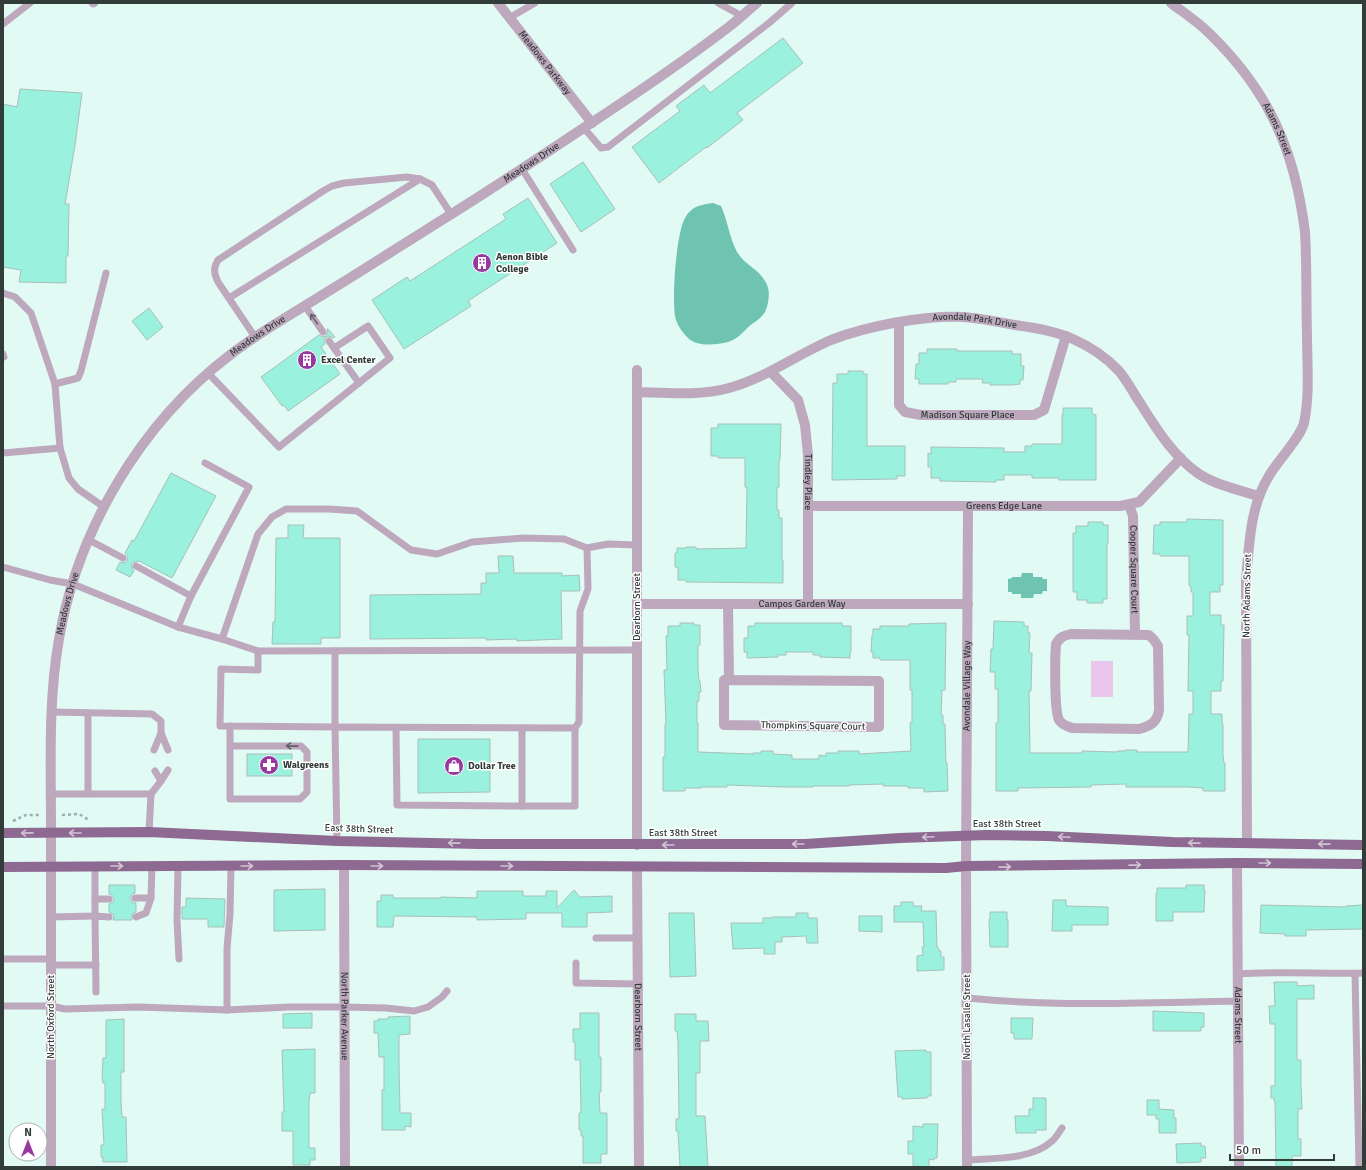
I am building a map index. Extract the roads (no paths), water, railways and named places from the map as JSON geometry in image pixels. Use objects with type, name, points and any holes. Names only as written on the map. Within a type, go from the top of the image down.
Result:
[{"type":"main road","name":"East 38th Street","points":[[3,833],[150,832],[337,841],[479,844],[805,844],[967,835],[1047,836],[1172,842],[1363,845]]},
{"type":"main road","points":[[3,867],[344,865],[946,868],[966,866],[1237,863],[1363,864]]},
{"type":"street","name":"Meadows Parkway","points":[[498,3],[588,125]]},
{"type":"street","name":"Meadows Drive","points":[[50,867],[51,712],[58,643],[66,606],[89,540],[104,507],[131,461],[158,425],[187,392],[230,354],[255,336],[451,214],[588,125],[722,33],[757,3]]},
{"type":"street","name":"Adams Street","points":[[1171,3],[1210,33],[1232,56],[1259,93],[1278,126],[1292,163],[1302,206],[1305,239],[1306,291]]},
{"type":"street","name":"North Adams Street","points":[[1247,843],[1246,581],[1248,551],[1258,496],[1269,476],[1294,442],[1303,424],[1308,394],[1306,291]]},
{"type":"street","name":"Avondale Park Drive","points":[[638,392],[688,393],[717,391],[744,384],[771,372],[832,340],[864,330],[926,318],[962,317],[1043,329],[1066,336],[1088,346],[1099,353],[1120,372],[1164,439],[1194,470],[1215,482],[1258,496]]},
{"type":"street","name":"Madison Square Place","points":[[899,323],[899,405],[905,412],[921,415],[1034,415],[1044,410],[1066,336]]},
{"type":"street","name":"Dearborn Street","points":[[637,845],[638,370]]},
{"type":"street","name":"Tindley Place","points":[[771,372],[798,400],[802,411],[807,447],[808,604]]},
{"type":"street","name":"Greens Edge Lane","points":[[808,506],[1129,505],[1139,502],[1182,458]]},
{"type":"street","name":"Cooper Square Court","points":[[1129,505],[1133,516],[1135,634]]},
{"type":"street","name":"Avondale Village Way","points":[[966,866],[968,506]]},
{"type":"street","name":"Campos Garden Way","points":[[637,604],[968,604]]},
{"type":"street","name":"Thompkins Square Court","points":[[728,604],[729,680]]},
{"type":"street","points":[[1071,634],[1135,634],[1149,635],[1158,646],[1159,710],[1158,717],[1153,724],[1148,727],[1138,729],[1072,728],[1064,726],[1060,721],[1056,707],[1055,652],[1056,644],[1059,639],[1062,636],[1071,634]]},
{"type":"street","name":"Thompkins Square Court","points":[[724,680],[729,680],[879,681],[879,727],[724,725],[724,680]]},
{"type":"street","name":"Adams Street","points":[[1237,863],[1239,1167]]},
{"type":"street","name":"North Parker Avenue","points":[[344,865],[345,1167]]},
{"type":"street","name":"North Lasalle Street","points":[[966,866],[967,1164]]},
{"type":"street","name":"North Oxford Street","points":[[50,867],[51,1167]]},
{"type":"street","name":"Dearborn Street","points":[[638,867],[637,938],[639,1167]]},
{"type":"lane","points":[[3,24],[30,3]]},
{"type":"lane","points":[[509,18],[535,3]]},
{"type":"lane","points":[[718,3],[742,16]]},
{"type":"lane","points":[[588,125],[601,148],[608,147],[769,23],[792,3]]},
{"type":"lane","points":[[522,168],[573,250]]},
{"type":"lane","points":[[255,336],[218,282],[214,275],[214,268],[218,260],[323,191],[332,186],[344,184],[407,177],[420,179],[432,185],[451,214]]},
{"type":"lane","points":[[229,298],[420,179]]},
{"type":"lane","points":[[55,384],[78,378],[106,272]]},
{"type":"lane","points":[[3,293],[15,297],[31,313],[55,384],[60,448],[69,478],[78,489],[104,507]]},
{"type":"lane","points":[[305,306],[323,332]]},
{"type":"lane","points":[[208,373],[279,447],[390,358],[368,326],[334,348]]},
{"type":"lane","points":[[329,341],[359,384]]},
{"type":"lane","points":[[3,354],[3,357]]},
{"type":"lane","points":[[3,453],[60,448]]},
{"type":"lane","points":[[178,627],[191,596],[249,487],[205,463]]},
{"type":"lane","points":[[222,639],[258,534],[272,517],[286,509],[329,509],[357,511],[411,550],[437,554],[472,542],[523,538],[564,539],[587,548],[608,544],[637,545]]},
{"type":"lane","points":[[89,540],[122,558]]},
{"type":"lane","points":[[396,728],[397,805],[575,806],[575,728],[579,722],[580,611],[588,589],[587,548]]},
{"type":"lane","points":[[136,566],[191,596]]},
{"type":"lane","points":[[3,567],[50,580],[73,584],[178,627],[258,651],[637,650]]},
{"type":"lane","points":[[258,651],[258,670],[221,669],[220,726],[575,728]]},
{"type":"lane","points":[[335,651],[337,841]]},
{"type":"lane","points":[[51,712],[152,714],[161,721],[161,733],[168,750]]},
{"type":"lane","points":[[88,713],[88,794]]},
{"type":"lane","points":[[230,726],[230,746],[230,799],[300,799],[307,792],[307,752],[301,746],[230,746]]},
{"type":"lane","points":[[522,728],[522,806]]},
{"type":"lane","points":[[154,750],[161,733]]},
{"type":"lane","points":[[155,770],[161,781]]},
{"type":"lane","points":[[150,832],[151,794],[168,770]]},
{"type":"lane","points":[[51,794],[151,794]]},
{"type":"lane","points":[[95,866],[96,992]]},
{"type":"lane","points":[[136,917],[146,913],[151,898],[152,866]]},
{"type":"lane","points":[[178,866],[177,920],[179,960]]},
{"type":"lane","points":[[227,1010],[227,948],[230,914],[231,866]]},
{"type":"lane","points":[[136,898],[151,898]]},
{"type":"lane","points":[[95,899],[109,899]]},
{"type":"lane","points":[[50,917],[109,917]]},
{"type":"lane","points":[[596,938],[637,938]]},
{"type":"lane","points":[[3,959],[96,964]]},
{"type":"lane","points":[[576,963],[576,983],[638,984]]},
{"type":"lane","points":[[1238,974],[1262,972],[1318,974],[1363,973]]},
{"type":"lane","points":[[1355,974],[1359,1167]]},
{"type":"lane","points":[[3,1006],[51,1006],[65,1009],[138,1007],[227,1010],[288,1007],[344,1007],[386,1008],[414,1011],[428,1007],[442,997],[447,991]]},
{"type":"lane","points":[[967,998],[1018,1002],[1136,1003],[1238,1001]]},
{"type":"lane","points":[[967,1164],[1024,1155],[1039,1150],[1052,1141],[1062,1128]]},
{"type":"place","name":"Aenon Bible College","points":[[482,263]]},
{"type":"place","name":"Excel Center","points":[[307,360]]},
{"type":"place","name":"Walgreens","points":[[269,765]]},
{"type":"place","name":"Dollar Tree","points":[[454,766]]}]
